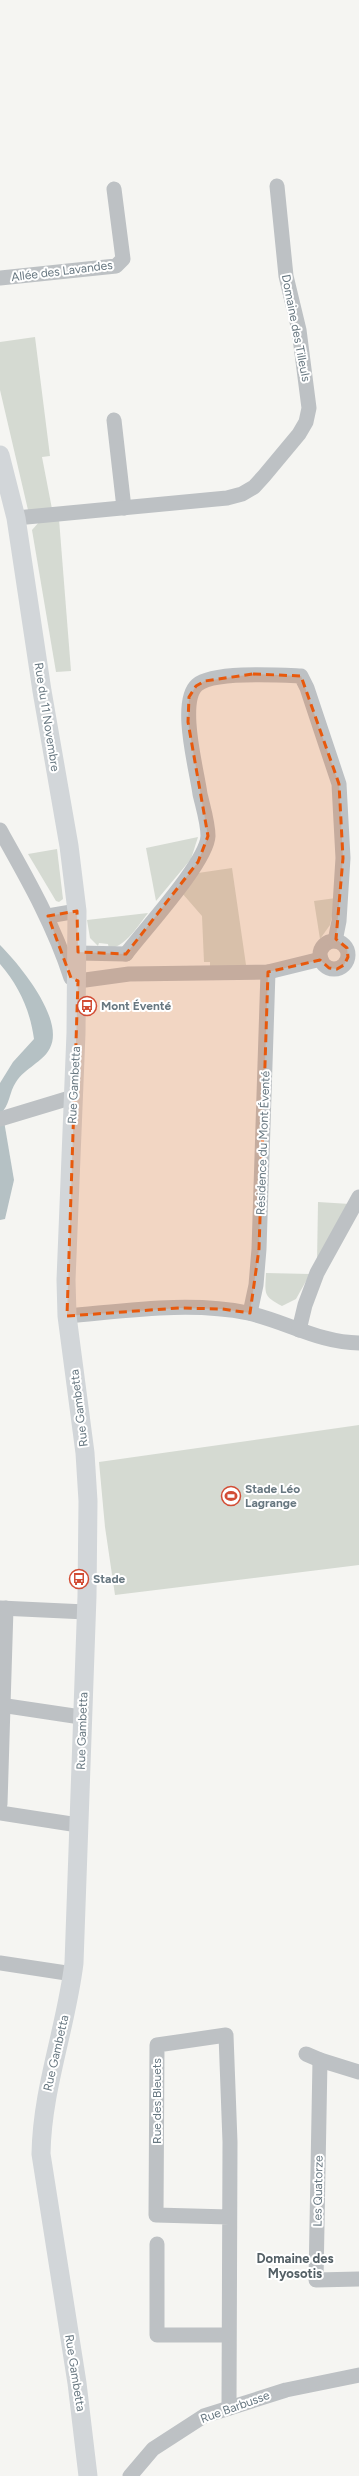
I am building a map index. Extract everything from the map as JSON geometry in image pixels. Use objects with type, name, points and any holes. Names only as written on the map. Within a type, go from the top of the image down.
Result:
[{"type":"main road","name":"Rue du 11 Novembre","points":[[0,455],[16,518],[43,699],[69,846],[77,911],[78,981]]},
{"type":"main road","name":"Rue Gambetta","points":[[78,981],[66,1280],[67,1316],[86,1474],[88,1530],[83,1716],[73,1974],[46,2096],[41,2126],[41,2154],[77,2384],[88,2476]]},
{"type":"street","name":"Domaine des Tilleuls","points":[[16,518],[226,498],[242,494],[254,487],[299,434],[306,422],[308,395],[299,330],[286,276],[277,186]]},
{"type":"street","name":"Allée des Lavandes","points":[[0,278],[116,266],[123,259],[114,189]]},
{"type":"street","points":[[114,420],[124,508]]},
{"type":"street","points":[[129,974],[126,954],[198,862],[208,836],[188,722],[189,697],[196,686],[205,681],[253,674],[301,676],[307,688],[339,784],[343,858],[339,921],[335,940]]},
{"type":"street","points":[[0,830],[48,916],[62,949],[71,978],[78,981],[129,974],[268,972],[321,959]]},
{"type":"street","points":[[48,916],[77,911]]},
{"type":"street","points":[[335,940],[347,948],[353,964],[333,969],[326,966],[321,959],[323,946],[335,940]]},
{"type":"street","points":[[78,953],[126,954]]},
{"type":"street","name":"Résidence du Mont Éventé","points":[[250,1313],[256,1285],[259,1249],[268,972]]},
{"type":"street","points":[[3,1118],[74,1097]]},
{"type":"street","points":[[299,1330],[305,1305],[317,1273],[359,1197]]},
{"type":"street","points":[[67,1316],[179,1308],[222,1308],[250,1313],[299,1330],[359,1343]]},
{"type":"street","points":[[0,1804],[3,1608],[86,1612]]},
{"type":"street","points":[[1,1705],[83,1716]]},
{"type":"street","points":[[0,1813],[78,1825]]},
{"type":"street","points":[[0,1963],[73,1974]]},
{"type":"street","name":"Rue des Bleuets","points":[[229,2217],[156,2215],[156,2045],[226,2035],[230,2142],[228,2335],[229,2408]]},
{"type":"street","points":[[306,2054],[359,2072]]},
{"type":"street","name":"Les Quatorze","points":[[320,2060],[316,2280],[359,2279]]},
{"type":"street","points":[[157,2244],[157,2334],[228,2335]]},
{"type":"street","name":"Rue Barbusse","points":[[130,2476],[152,2449],[204,2416],[286,2390],[359,2375]]},
{"type":"highlighted area","points":[[253,674],[301,676],[339,784],[343,858],[336,939],[347,948],[348,957],[344,965],[337,969],[329,968],[320,960],[268,972],[259,1249],[250,1313],[222,1309],[179,1308],[67,1316],[78,981],[71,978],[48,916],[77,911],[78,952],[126,954],[198,862],[208,836],[188,722],[189,697],[196,686],[205,681]]},
{"type":"shaded area","points":[[35,337],[50,456],[42,457],[52,509],[28,510],[0,390],[0,342]]},
{"type":"shaded area","points":[[59,519],[71,671],[56,672],[32,530],[40,521]]},
{"type":"shaded area","points":[[198,837],[191,859],[156,901],[146,848]]},
{"type":"shaded area","points":[[57,849],[63,899],[59,902],[56,901],[28,854]]},
{"type":"shaded area","points":[[232,868],[246,965],[210,967],[210,962],[204,962],[202,916],[182,893],[198,873]]},
{"type":"shaded area","points":[[336,898],[330,925],[320,939],[314,901]]},
{"type":"shaded area","points":[[148,913],[131,935],[115,947],[109,949],[108,944],[99,943],[98,946],[90,938],[87,920]]},
{"type":"shaded area","points":[[0,945],[18,965],[38,993],[51,1022],[53,1036],[47,1053],[16,1082],[6,1107],[0,1114],[0,1083],[13,1062],[34,1039],[30,1018],[23,999],[13,981],[0,964]]},
{"type":"shaded area","points":[[4,1121],[14,1180],[5,1219],[0,1220],[0,1123]]},
{"type":"shaded area","points":[[318,1202],[350,1204],[317,1263]]},
{"type":"shaded area","points":[[266,1273],[310,1274],[296,1299],[282,1306],[271,1300],[266,1294]]},
{"type":"shaded area","name":"Stade Léo Lagrange","points":[[359,1425],[359,1565],[115,1595],[105,1527],[99,1462]]},
{"type":"place","name":"Mont Éventé","points":[[87,1006]]},
{"type":"place","name":"Stade Léo Lagrange","points":[[231,1496]]},
{"type":"place","name":"Stade","points":[[79,1579]]},
{"type":"district","name":"Domaine des Myosotis","points":[[295,2266]]}]
